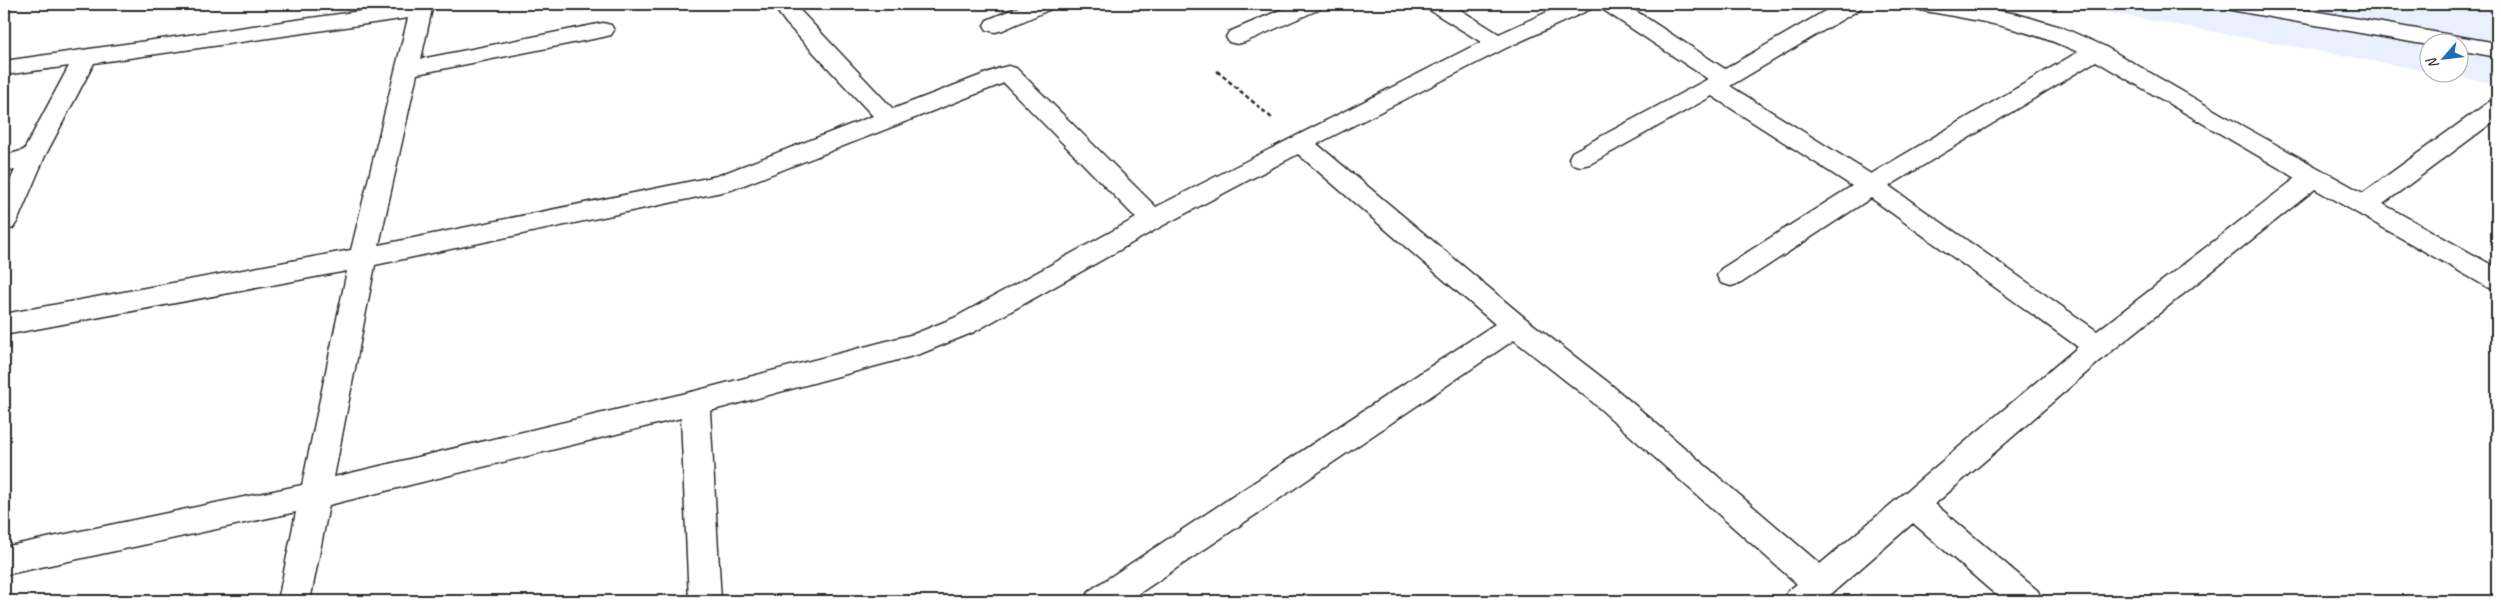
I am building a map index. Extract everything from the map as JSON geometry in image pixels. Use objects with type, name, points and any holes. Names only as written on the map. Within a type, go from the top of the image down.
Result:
[{"type":"street","points":[[783,4],[889,120]]},
{"type":"street","points":[[995,25],[1043,4]]},
{"type":"street","points":[[1237,37],[1312,4]]},
{"type":"street","points":[[1436,4],[1498,43]]},
{"type":"street","points":[[4,561],[315,495],[695,403],[920,343],[964,325],[1153,220],[1300,142],[1498,43],[1583,4]]},
{"type":"street","points":[[1610,4],[2098,346]]},
{"type":"street","points":[[1581,158],[1719,82],[1852,4]]},
{"type":"street","points":[[1925,4],[2017,21],[2053,32],[2096,51],[2212,120],[2497,280]]},
{"type":"street","points":[[2236,4],[2418,36]]},
{"type":"street","points":[[4,68],[421,6],[363,258],[294,601]]},
{"type":"street","points":[[407,69],[602,30]]},
{"type":"street","points":[[2468,46],[2497,50]]},
{"type":"street","points":[[1731,276],[1871,186],[2096,51]]},
{"type":"street","points":[[4,222],[34,156],[86,57]]},
{"type":"street","points":[[4,324],[363,258],[722,184],[1008,73],[1153,220]]},
{"type":"street","points":[[2364,205],[2497,107]]},
{"type":"street","points":[[1300,142],[1515,325],[1599,391],[1810,593],[2098,346],[2314,177]]},
{"type":"street","points":[[4,164],[34,156]]},
{"type":"street","points":[[1101,601],[1515,325]]},
{"type":"street","points":[[695,403],[705,601]]},
{"type":"street","points":[[1913,504],[2026,601]]},
{"type":"path","points":[[1217,71],[1300,142]]},
{"type":"shaded area","points":[[2061,4],[2497,4],[2497,84],[2468,79],[2468,32],[2418,32],[2418,69]]}]
